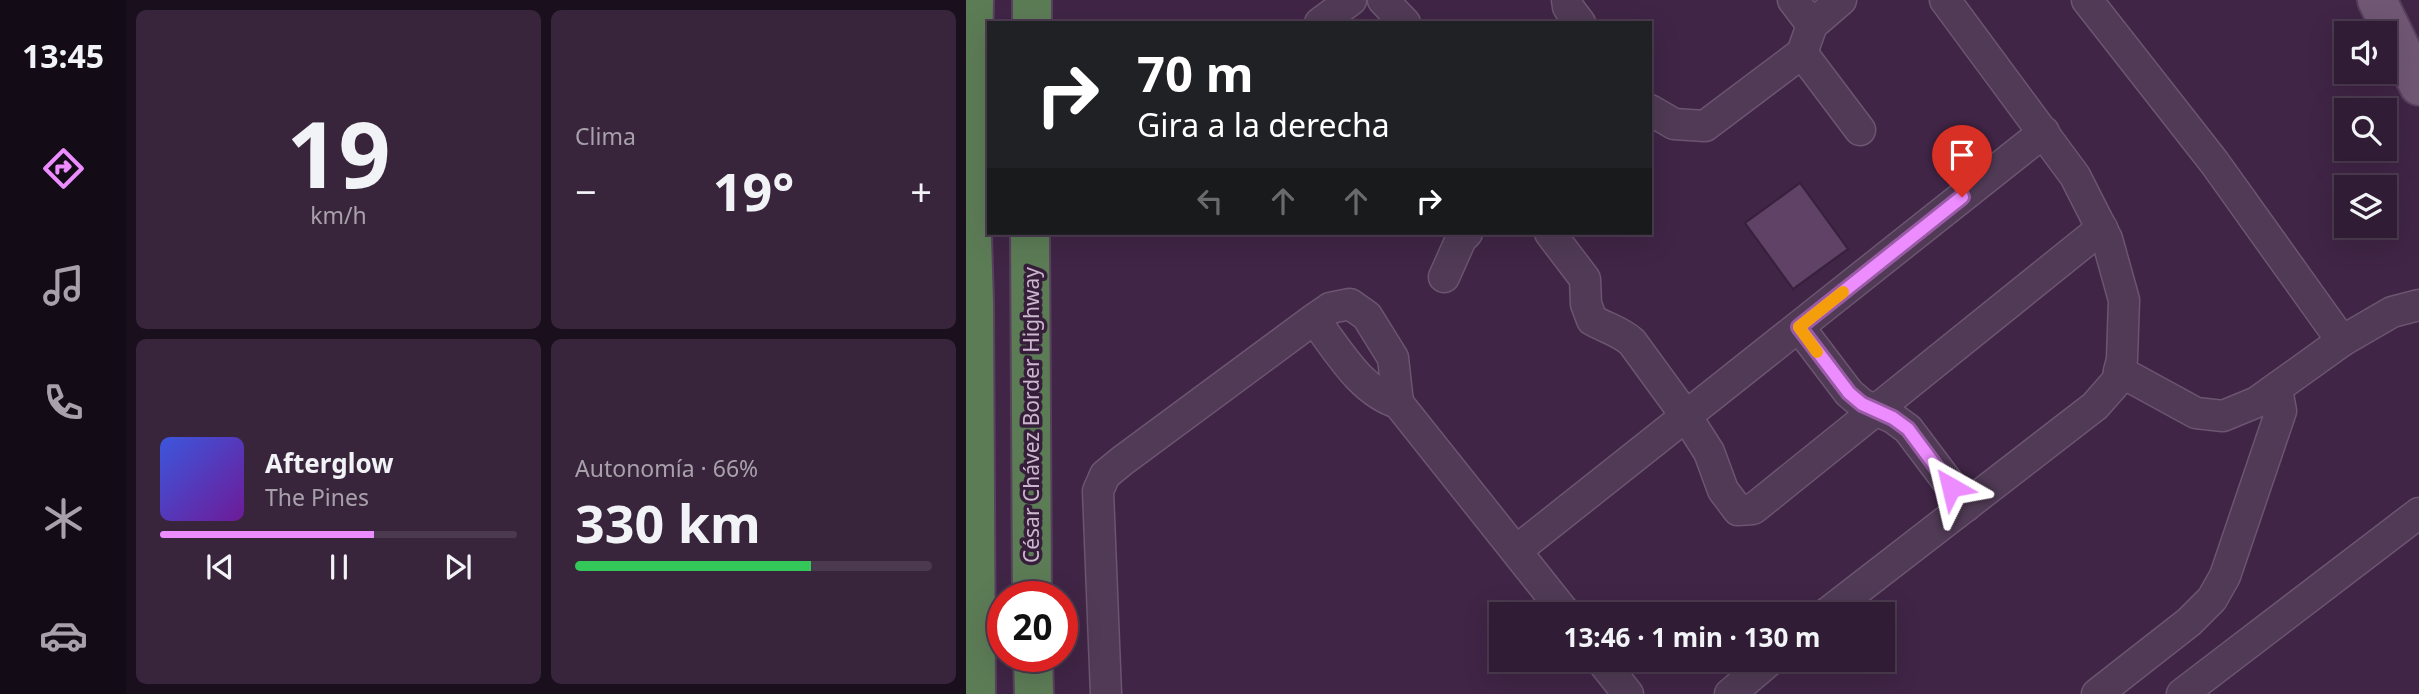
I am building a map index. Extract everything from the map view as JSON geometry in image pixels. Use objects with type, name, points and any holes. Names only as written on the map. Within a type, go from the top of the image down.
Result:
[{"type":"highway","points":[[974,0],[971,206],[976,694]]},
{"type":"highway","points":[[1032,0],[1032,21]]},
{"type":"highway","name":"César Chávez Border Highway","points":[[1030,235],[1032,581]]},
{"type":"highway","points":[[1033,672],[1034,694]]},
{"type":"main road","points":[[2377,0],[2419,86]]},
{"type":"lane","points":[[1323,21],[1351,0]]},
{"type":"lane","points":[[1383,0],[1403,21]]},
{"type":"lane","points":[[1567,0],[1568,7],[1578,21]]},
{"type":"lane","points":[[1793,0],[1812,25]]},
{"type":"lane","points":[[1652,111],[1674,124],[1705,126],[1802,53],[1812,25],[1841,0]]},
{"type":"lane","points":[[1842,602],[2095,406],[2117,381],[2122,359],[2124,300],[2102,228],[2075,176],[1945,0]]},
{"type":"lane","points":[[2087,0],[2214,162],[2342,341]]},
{"type":"lane","points":[[1802,53],[1860,130]]},
{"type":"lane","points":[[1517,550],[2044,132]]},
{"type":"lane","points":[[1552,235],[1585,279],[1586,304],[1592,320],[1608,329],[1622,332],[1632,342],[1709,452],[1723,490],[1738,510],[1753,509],[2102,228]]},
{"type":"lane","points":[[1444,277],[1465,235]]},
{"type":"lane","points":[[1106,694],[1098,491],[1105,475],[1330,308],[1350,304],[1367,316],[1393,358],[1398,403],[1557,602]]},
{"type":"lane","points":[[2119,371],[2196,413],[2223,416],[2257,402],[2342,341],[2392,312],[2419,305]]},
{"type":"lane","points":[[1314,319],[1367,387],[1382,398],[1398,403]]},
{"type":"lane","points":[[1799,327],[1849,393],[1862,404],[1893,418],[1908,429],[1966,506]]},
{"type":"lane","points":[[2097,694],[2189,622],[2212,599],[2225,576],[2281,411],[2277,389]]},
{"type":"lane","points":[[2182,694],[2419,513]]},
{"type":"lane","points":[[1611,672],[1628,694]]},
{"type":"lane","points":[[1730,694],[1756,672]]},
{"type":"building","points":[[1800,183],[1848,249],[1793,289],[1745,223]]},
{"type":"slow traffic","points":[[1817,352],[1799,327],[1843,292]]},
{"type":"route","points":[[1951,487],[1908,429],[1893,418],[1862,404],[1849,393],[1799,327],[1962,197]]}]
